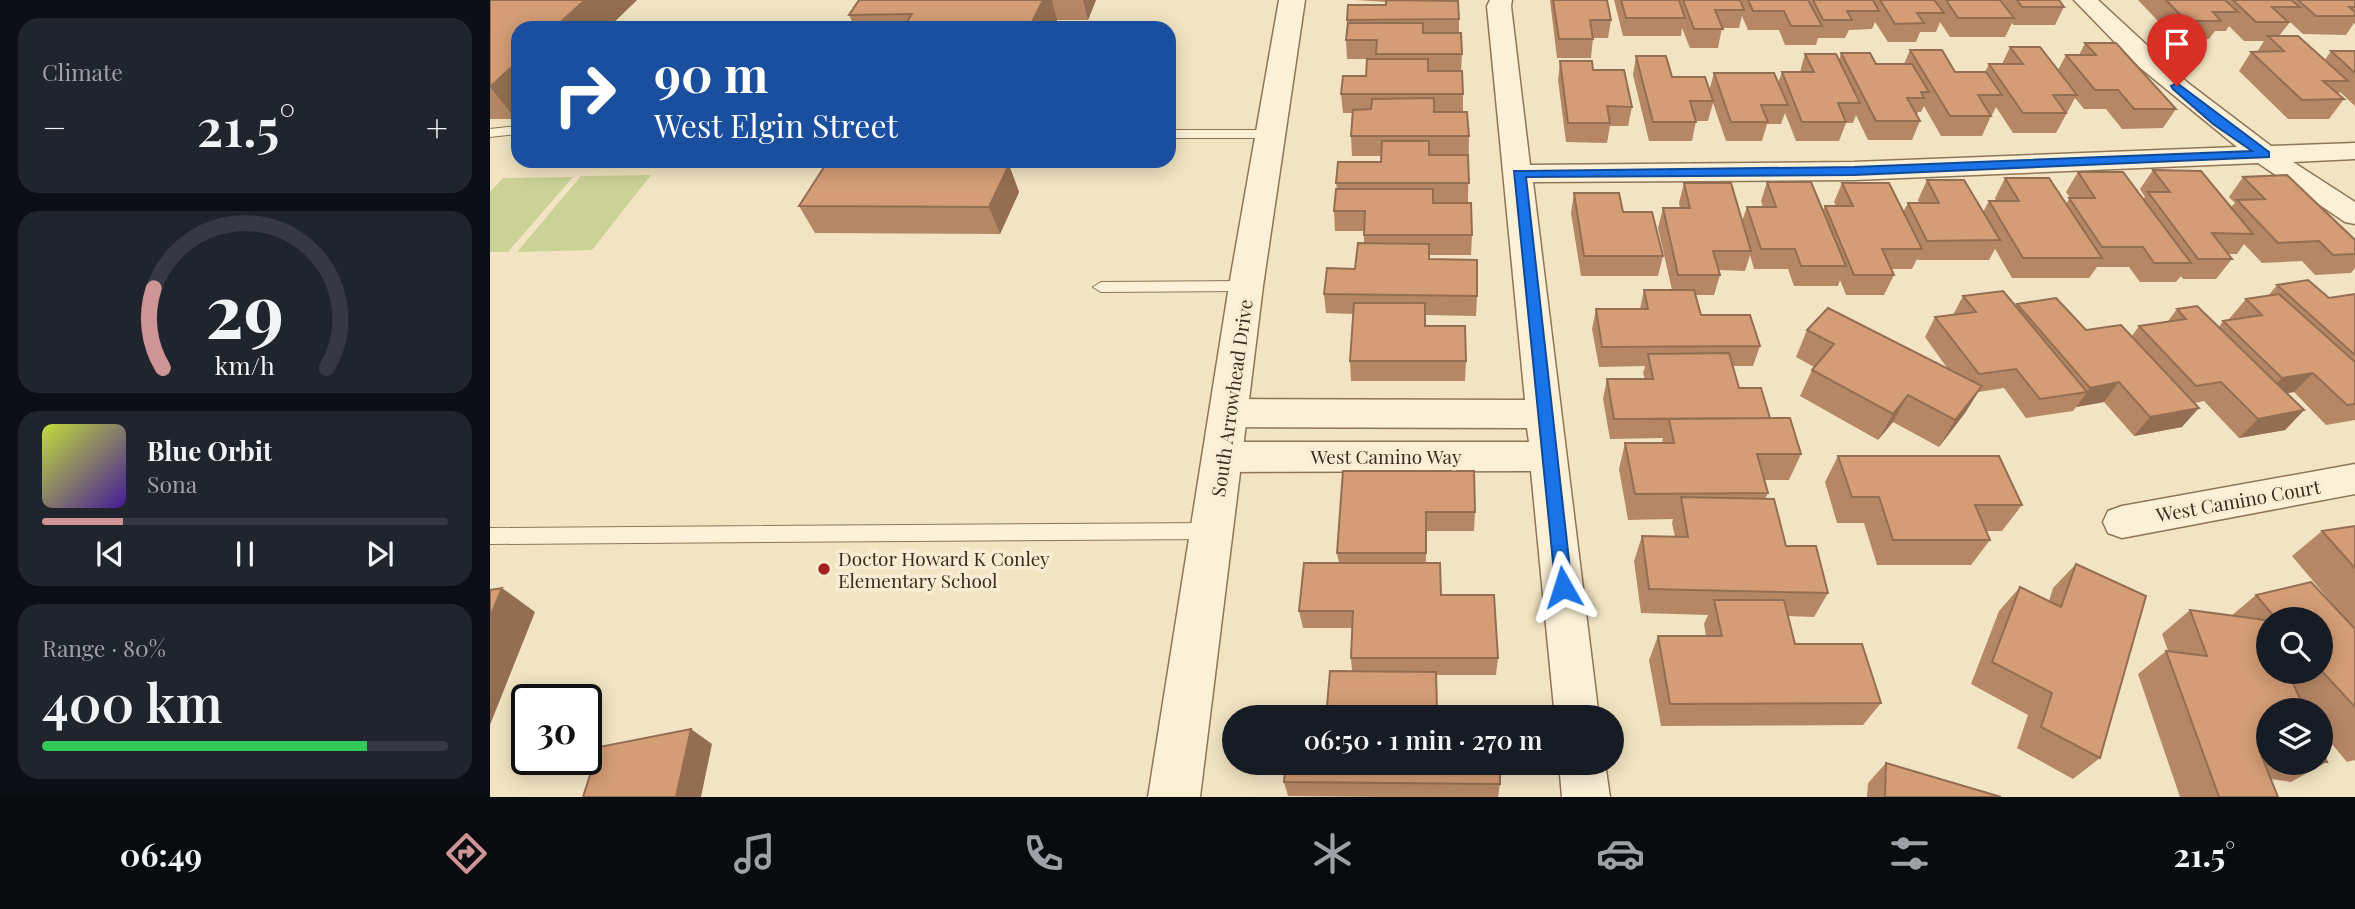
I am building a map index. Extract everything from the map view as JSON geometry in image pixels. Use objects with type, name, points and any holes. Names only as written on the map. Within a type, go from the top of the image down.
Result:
[{"type":"street","name":"South Arrowhead Drive","points":[[1174,797],[1246,286],[1292,0]]},
{"type":"street","points":[[1501,0],[1499,6],[1576,705]]},
{"type":"street","points":[[2085,0],[2217,122],[2355,215]]},
{"type":"street","points":[[1519,174],[1854,171],[2355,151]]},
{"type":"street","points":[[1229,413],[1544,414]]},
{"type":"street","name":"West Camino Way","points":[[1223,457],[1548,456]]},
{"type":"street","name":"West Camino Court","points":[[2122,522],[2355,479]]},
{"type":"street","points":[[1583,775],[1586,797]]},
{"type":"lane","points":[[490,133],[511,131]]},
{"type":"lane","points":[[1176,134],[1272,134]]},
{"type":"lane","points":[[1101,287],[1246,286]]},
{"type":"lane","points":[[490,536],[1213,531]]},
{"type":"green space","points":[[651,175],[592,250],[517,252],[581,176]]},
{"type":"green space","points":[[573,177],[508,252],[490,252],[490,192],[503,178]]},
{"type":"building","points":[[490,0],[585,0],[562,21],[511,21],[511,68],[490,87]]},
{"type":"building","points":[[859,0],[1043,0],[1032,21],[908,21],[912,14],[849,15]]},
{"type":"building","points":[[1386,0],[1458,1],[1459,19],[1347,20],[1348,5],[1386,5]]},
{"type":"building","points":[[1553,0],[1607,0],[1611,20],[1590,20],[1593,39],[1559,39]]},
{"type":"building","points":[[1621,0],[1679,0],[1685,18],[1626,18]]},
{"type":"building","points":[[1683,0],[1740,0],[1744,10],[1715,10],[1723,29],[1694,29]]},
{"type":"building","points":[[1748,0],[1808,0],[1822,26],[1791,26],[1784,11],[1753,11]]},
{"type":"building","points":[[1813,0],[1873,0],[1879,11],[1847,11],[1852,20],[1823,20]]},
{"type":"building","points":[[1880,0],[1934,0],[1944,13],[1917,13],[1924,23],[1895,24]]},
{"type":"building","points":[[1946,0],[2000,0],[2014,18],[1958,18]]},
{"type":"building","points":[[2017,0],[2059,0],[2064,7],[2022,7]]},
{"type":"building","points":[[2166,0],[2225,0],[2238,12],[2213,12],[2221,21],[2186,21]]},
{"type":"building","points":[[2233,0],[2291,0],[2300,7],[2272,7],[2288,22],[2256,22]]},
{"type":"building","points":[[2298,0],[2355,0],[2355,7],[2349,7],[2355,12],[2355,16],[2316,16]]},
{"type":"building","points":[[1348,23],[1423,23],[1423,33],[1461,33],[1462,54],[1376,54],[1377,40],[1346,40]]},
{"type":"building","points":[[2268,36],[2298,36],[2348,81],[2323,81],[2344,99],[2302,100],[2251,52],[2284,51]]},
{"type":"building","points":[[2085,43],[2116,43],[2176,109],[2134,109],[2118,90],[2095,90],[2066,55],[2096,55]]},
{"type":"building","points":[[2010,47],[2040,47],[2077,95],[2053,95],[2066,113],[2023,113],[1989,64],[2023,64]]},
{"type":"building","points":[[1910,50],[1942,50],[1955,72],[1986,72],[2002,95],[1978,95],[1991,116],[1950,116]]},
{"type":"building","points":[[2331,51],[2355,51],[2355,73]]},
{"type":"building","points":[[1841,53],[1870,53],[1876,64],[1912,64],[1929,92],[1921,92],[1924,98],[1907,98],[1920,121],[1876,121]]},
{"type":"building","points":[[1805,54],[1836,54],[1860,103],[1838,103],[1846,122],[1802,122],[1782,72],[1814,72]]},
{"type":"building","points":[[1636,56],[1666,56],[1672,77],[1705,77],[1713,101],[1690,101],[1696,122],[1653,122]]},
{"type":"building","points":[[1367,59],[1428,59],[1428,71],[1462,71],[1463,94],[1341,94],[1343,76],[1366,76]]},
{"type":"building","points":[[1560,61],[1592,61],[1593,70],[1624,70],[1632,107],[1607,106],[1610,123],[1568,123]]},
{"type":"building","points":[[1714,73],[1774,73],[1788,105],[1761,105],[1768,122],[1731,122]]},
{"type":"building","points":[[1434,98],[1434,112],[1467,112],[1469,136],[1351,136],[1353,110],[1371,109],[1372,99]]},
{"type":"building","points":[[1382,141],[1429,141],[1429,155],[1468,155],[1469,183],[1336,183],[1338,162],[1381,162]]},
{"type":"building","points":[[823,168],[1008,168],[989,207],[799,206]]},
{"type":"building","points":[[2153,170],[2201,171],[2253,234],[2212,233],[2232,259],[2198,259],[2148,192],[2170,192]]},
{"type":"building","points":[[2078,172],[2123,172],[2191,263],[2154,263],[2143,247],[2102,247],[2069,198],[2095,198]]},
{"type":"building","points":[[2287,175],[2355,240],[2355,254],[2333,255],[2319,241],[2278,243],[2237,200],[2265,199],[2243,177]]},
{"type":"building","points":[[2005,178],[2049,178],[2102,258],[2023,258],[1989,201],[2019,201]]},
{"type":"building","points":[[1927,180],[1964,180],[2000,240],[1927,241],[1908,203],[1939,203]]},
{"type":"building","points":[[1767,182],[1811,182],[1846,266],[1801,266],[1795,249],[1761,249],[1747,207],[1776,207]]},
{"type":"building","points":[[1684,183],[1731,183],[1751,251],[1713,251],[1720,275],[1678,275],[1663,208],[1690,208]]},
{"type":"building","points":[[1842,183],[1889,183],[1922,249],[1882,249],[1894,275],[1854,275],[1825,206],[1853,206]]},
{"type":"building","points":[[1336,189],[1433,189],[1433,203],[1471,203],[1472,235],[1364,235],[1365,211],[1334,211]]},
{"type":"building","points":[[1574,193],[1619,193],[1623,212],[1652,212],[1663,256],[1584,256]]},
{"type":"building","points":[[1358,243],[1429,244],[1429,259],[1477,260],[1477,296],[1324,294],[1327,268],[1355,269]]},
{"type":"building","points":[[2308,280],[2329,298],[2355,294],[2355,355],[2277,285]]},
{"type":"building","points":[[1644,290],[1694,290],[1701,315],[1750,315],[1760,346],[1602,347],[1596,309],[1648,309]]},
{"type":"building","points":[[2003,291],[2087,392],[2040,399],[2016,369],[1979,374],[1935,317],[1976,312],[1963,296]]},
{"type":"building","points":[[2279,294],[2355,362],[2355,404],[2347,405],[2313,373],[2282,378],[2223,321],[2262,315],[2246,299]]},
{"type":"building","points":[[2056,298],[2086,330],[2121,325],[2199,408],[2150,417],[2119,382],[2090,388],[2017,304]]},
{"type":"building","points":[[1354,303],[1425,303],[1425,326],[1465,326],[1466,361],[1350,361]]},
{"type":"building","points":[[2197,306],[2304,410],[2258,419],[2221,382],[2196,386],[2139,326],[2186,319],[2177,309]]},
{"type":"building","points":[[1828,308],[1982,386],[1955,420],[1908,395],[1893,414],[1812,370],[1834,344],[1807,330]]},
{"type":"building","points":[[1729,353],[1739,388],[1761,388],[1770,418],[1614,419],[1607,379],[1653,379],[1648,354]]},
{"type":"building","points":[[1790,418],[1801,454],[1757,454],[1768,493],[1635,494],[1625,443],[1674,443],[1669,419]]},
{"type":"building","points":[[1838,456],[1999,456],[2022,505],[1975,505],[1990,540],[1893,540],[1879,497],[1852,497]]},
{"type":"building","points":[[1343,471],[1474,471],[1475,512],[1426,512],[1426,553],[1337,553]]},
{"type":"building","points":[[1681,497],[1774,499],[1786,546],[1816,546],[1828,593],[1649,589],[1642,536],[1688,537]]},
{"type":"building","points":[[2355,526],[2355,568],[2322,531]]},
{"type":"building","points":[[1304,563],[1440,563],[1441,595],[1494,595],[1498,658],[1351,658],[1353,611],[1299,611]]},
{"type":"building","points":[[2076,564],[2146,596],[2100,758],[2041,727],[2052,693],[1992,662],[2020,587],[2061,607]]},
{"type":"building","points":[[2311,582],[2355,629],[2355,707],[2333,683],[2333,607],[2266,607],[2256,595]]},
{"type":"building","points":[[502,588],[490,617],[490,590]]},
{"type":"building","points":[[1714,600],[1784,600],[1795,644],[1862,644],[1881,703],[1670,704],[1658,636],[1722,636]]},
{"type":"building","points":[[2190,610],[2256,619],[2256,684],[2293,684],[2300,698],[2256,698],[2256,775],[2269,775],[2278,797],[2219,797],[2166,651],[2207,656]]},
{"type":"building","points":[[1330,671],[1436,672],[1437,705],[1327,705]]},
{"type":"building","points":[[691,729],[676,797],[583,797],[590,775],[602,775],[602,746]]},
{"type":"building","points":[[1886,763],[2001,797],[1885,797]]},
{"type":"building","points":[[1285,775],[1500,775],[1500,784],[1284,782]]},
{"type":"place","name":"Doctor Howard K Conley Elementary School","points":[[824,569]]},
{"type":"route","points":[[1563,587],[1519,174],[1854,171],[2265,154],[2217,122],[2177,86]]}]
